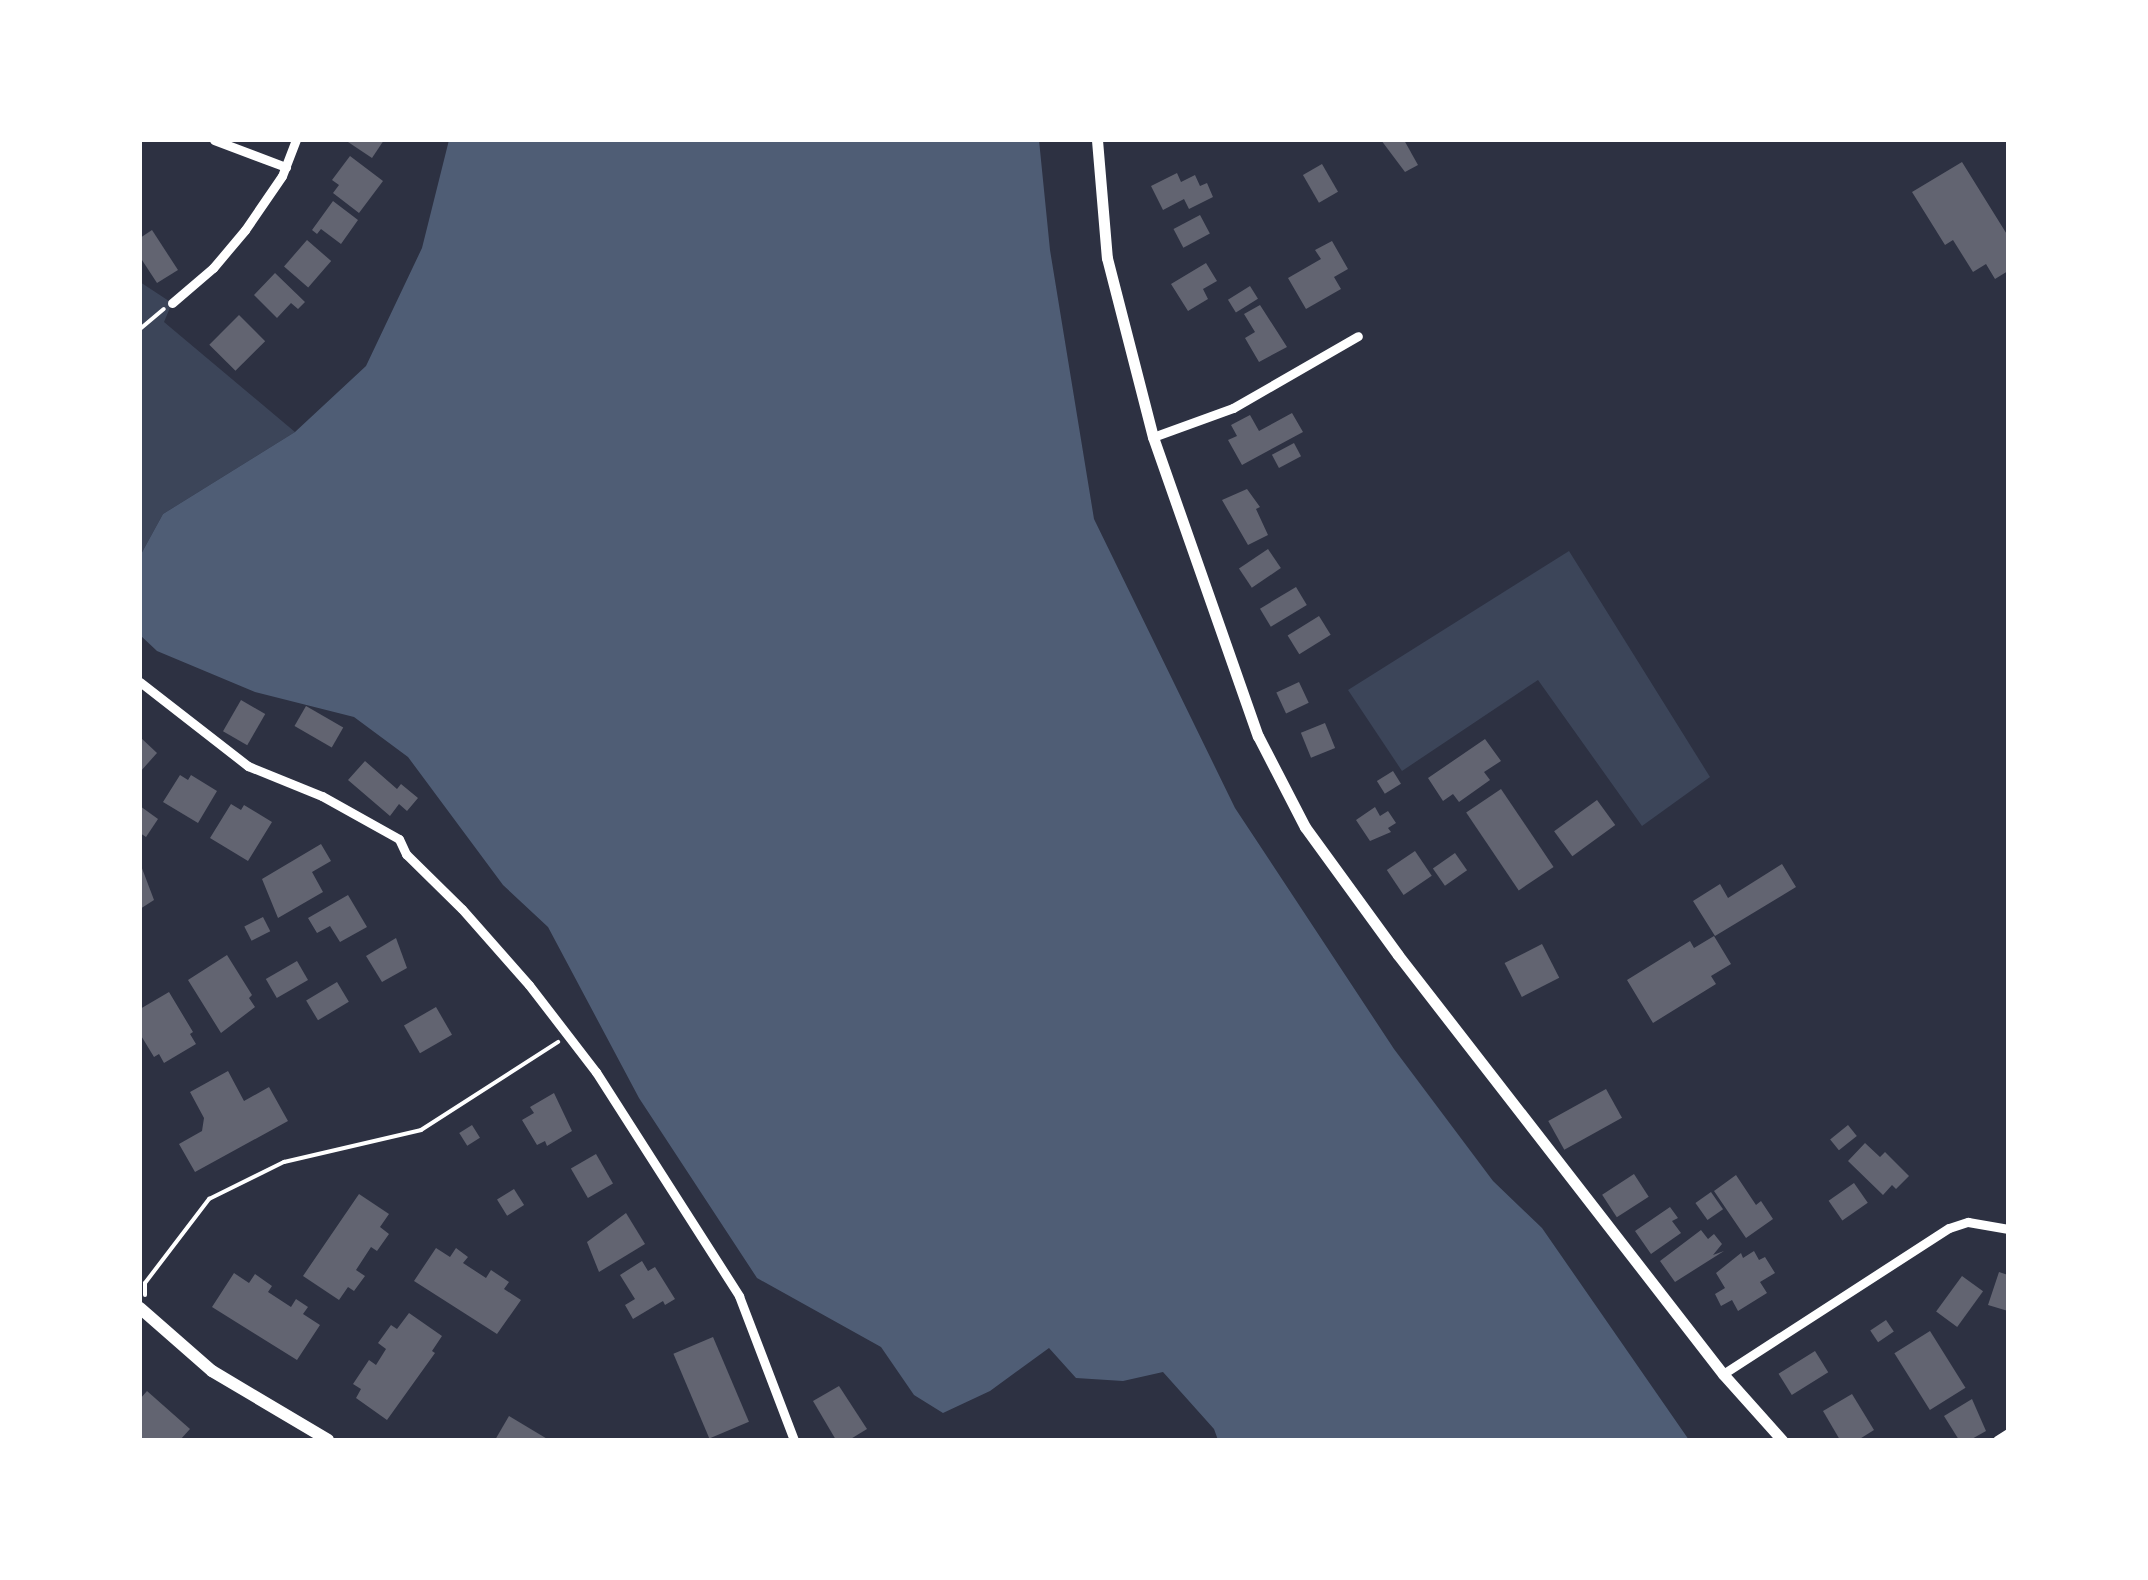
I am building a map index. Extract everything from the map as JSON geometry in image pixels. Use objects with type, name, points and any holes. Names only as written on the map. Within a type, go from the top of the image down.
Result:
[{"type":"main road","points":[[142,1315],[212,1371],[328,1440]]},
{"type":"street","points":[[214,140],[286,166]]},
{"type":"street","points":[[172,303],[212,268],[245,230],[286,166],[296,140]]},
{"type":"street","points":[[1098,140],[1107,258],[1153,438],[1258,736],[1305,827],[1398,955],[1722,1374],[1782,1440]]},
{"type":"street","points":[[1153,438],[1233,408],[1358,336]]},
{"type":"street","points":[[140,682],[248,766],[322,796],[398,839],[406,854],[462,909],[596,1072],[739,1296],[794,1440]]},
{"type":"street","points":[[1722,1374],[1950,1228],[1968,1222],[2008,1228]]},
{"type":"street","points":[[1997,1440],[2008,1434]]},
{"type":"path","points":[[140,329],[172,303]]},
{"type":"path","points":[[142,1315],[145,1283],[209,1200],[284,1162],[421,1130],[568,1036]]},
{"type":"shaded area","points":[[449,140],[1039,140],[1050,250],[1094,519],[1235,808],[1394,1049],[1493,1181],[1542,1228],[1689,1440],[1218,1440],[1214,1429],[1163,1372],[1123,1381],[1076,1378],[1049,1348],[990,1391],[943,1413],[914,1395],[881,1347],[757,1278],[639,1098],[548,927],[503,885],[408,757],[354,717],[255,692],[157,651],[140,635],[140,556],[163,514],[295,432],[366,366],[422,248]]},
{"type":"shaded area","points":[[140,282],[172,303],[164,322],[295,432],[163,514],[140,556]]},
{"type":"shaded area","points":[[1569,551],[1710,777],[1642,826],[1538,680],[1402,771],[1348,690]]},
{"type":"building","points":[[345,140],[384,140],[372,158]]},
{"type":"building","points":[[1381,140],[1404,140],[1418,165],[1405,172]]},
{"type":"building","points":[[350,156],[383,181],[359,213],[333,193],[339,185],[332,180]]},
{"type":"building","points":[[1962,162],[2008,236],[2008,271],[1995,279],[1986,264],[1973,272],[1953,240],[1945,245],[1912,192]]},
{"type":"building","points":[[1322,164],[1338,192],[1319,203],[1303,175]]},
{"type":"building","points":[[1177,173],[1181,182],[1195,175],[1200,186],[1207,183],[1213,197],[1189,209],[1184,199],[1163,210],[1151,186]]},
{"type":"building","points":[[333,201],[358,220],[341,244],[321,229],[317,234],[312,230]]},
{"type":"building","points":[[1200,215],[1210,234],[1183,248],[1174,229]]},
{"type":"building","points":[[152,230],[178,270],[157,283],[140,257],[140,238]]},
{"type":"building","points":[[307,240],[331,261],[308,287],[284,266]]},
{"type":"building","points":[[1332,241],[1348,269],[1334,277],[1341,289],[1306,309],[1288,278],[1321,259],[1315,250]]},
{"type":"building","points":[[1206,263],[1217,281],[1203,289],[1208,299],[1188,311],[1171,284]]},
{"type":"building","points":[[275,273],[305,302],[298,309],[291,303],[277,318],[254,295]]},
{"type":"building","points":[[1250,286],[1258,299],[1236,312],[1228,300]]},
{"type":"building","points":[[1260,305],[1287,347],[1259,362],[1245,338],[1255,332],[1244,314]]},
{"type":"building","points":[[239,315],[265,341],[235,371],[209,345]]},
{"type":"building","points":[[1292,413],[1303,432],[1242,465],[1228,440],[1237,436],[1231,425],[1250,415],[1259,431]]},
{"type":"building","points":[[1294,443],[1301,456],[1279,468],[1272,455]]},
{"type":"building","points":[[1247,489],[1260,507],[1256,509],[1268,535],[1248,545],[1222,500]]},
{"type":"building","points":[[1268,549],[1281,568],[1252,588],[1239,569]]},
{"type":"building","points":[[1296,587],[1307,605],[1271,627],[1260,609]]},
{"type":"building","points":[[1319,616],[1331,635],[1299,654],[1288,636]]},
{"type":"building","points":[[1299,682],[1309,703],[1286,713],[1276,693]]},
{"type":"building","points":[[241,700],[265,714],[247,745],[223,731]]},
{"type":"building","points":[[306,706],[343,728],[332,747],[294,726]]},
{"type":"building","points":[[1325,723],[1335,748],[1311,758],[1301,733]]},
{"type":"building","points":[[140,737],[157,753],[140,772]]},
{"type":"building","points":[[1485,739],[1501,761],[1484,772],[1490,780],[1459,802],[1453,794],[1443,801],[1428,778]]},
{"type":"building","points":[[365,761],[397,789],[401,784],[418,798],[407,811],[399,804],[390,816],[348,780]]},
{"type":"building","points":[[1393,771],[1401,784],[1385,794],[1377,781]]},
{"type":"building","points":[[180,775],[188,780],[191,775],[217,791],[198,823],[163,802]]},
{"type":"building","points":[[1501,789],[1554,867],[1519,890],[1466,812]]},
{"type":"building","points":[[1597,800],[1615,825],[1572,856],[1554,831]]},
{"type":"building","points":[[231,804],[241,810],[244,805],[272,822],[248,861],[210,838]]},
{"type":"building","points":[[140,806],[158,819],[146,837],[140,833]]},
{"type":"building","points":[[1375,807],[1380,816],[1388,811],[1396,823],[1388,828],[1391,832],[1370,841],[1356,820]]},
{"type":"building","points":[[321,844],[331,861],[312,872],[323,892],[278,918],[262,879]]},
{"type":"building","points":[[1415,851],[1432,876],[1404,895],[1387,870]]},
{"type":"building","points":[[1455,853],[1467,870],[1445,886],[1433,868]]},
{"type":"building","points":[[140,863],[154,900],[140,909]]},
{"type":"building","points":[[1782,864],[1796,887],[1715,936],[1693,901],[1720,884],[1728,898]]},
{"type":"building","points":[[348,895],[367,927],[340,942],[330,926],[317,933],[308,918]]},
{"type":"building","points":[[263,917],[270,931],[252,941],[244,927]]},
{"type":"building","points":[[1714,936],[1731,964],[1711,976],[1716,984],[1653,1023],[1627,980],[1690,941],[1694,948]]},
{"type":"building","points":[[396,938],[407,968],[382,982],[366,956]]},
{"type":"building","points":[[1542,944],[1559,978],[1522,997],[1505,963]]},
{"type":"building","points":[[227,955],[252,995],[249,998],[255,1007],[221,1033],[188,980]]},
{"type":"building","points":[[297,961],[308,980],[277,998],[266,979]]},
{"type":"building","points":[[337,982],[349,1002],[318,1020],[306,1001]]},
{"type":"building","points":[[169,992],[196,1044],[164,1063],[159,1054],[154,1057],[140,1034],[140,1009]]},
{"type":"building","points":[[436,1007],[452,1035],[420,1053],[404,1026]]},
{"type":"building","points":[[228,1071],[244,1101],[269,1087],[288,1121],[195,1172],[179,1144],[202,1131],[204,1118],[190,1092]]},
{"type":"building","points":[[1606,1089],[1622,1118],[1564,1150],[1548,1121]]},
{"type":"building","points":[[554,1093],[572,1131],[547,1146],[545,1141],[537,1145],[522,1120],[534,1113],[530,1107]]},
{"type":"building","points":[[472,1125],[480,1138],[467,1146],[459,1133]]},
{"type":"building","points":[[1848,1125],[1857,1136],[1839,1150],[1830,1139]]},
{"type":"building","points":[[1865,1143],[1880,1157],[1885,1152],[1909,1176],[1896,1189],[1892,1185],[1883,1195],[1848,1161]]},
{"type":"building","points":[[596,1154],[613,1183],[588,1198],[571,1168]]},
{"type":"building","points":[[1634,1174],[1649,1197],[1617,1217],[1602,1195]]},
{"type":"building","points":[[1736,1175],[1756,1205],[1761,1201],[1773,1219],[1746,1238],[1714,1191]]},
{"type":"building","points":[[1854,1183],[1868,1203],[1842,1220],[1829,1201]]},
{"type":"building","points":[[514,1189],[524,1205],[507,1216],[497,1200]]},
{"type":"building","points":[[1711,1192],[1723,1209],[1707,1220],[1695,1203]]},
{"type":"building","points":[[359,1194],[389,1214],[380,1227],[389,1234],[377,1251],[371,1247],[356,1270],[365,1276],[354,1291],[348,1287],[339,1300],[303,1276]]},
{"type":"building","points":[[1670,1207],[1678,1218],[1672,1221],[1681,1233],[1651,1254],[1635,1231]]},
{"type":"building","points":[[626,1213],[645,1244],[599,1272],[587,1242]]},
{"type":"building","points":[[1701,1230],[1708,1239],[1714,1234],[1722,1244],[1713,1255],[1724,1251],[1675,1282],[1660,1261]]},
{"type":"building","points":[[436,1248],[450,1257],[456,1248],[468,1257],[463,1263],[486,1278],[491,1270],[509,1282],[504,1289],[521,1300],[497,1334],[414,1281]]},
{"type":"building","points":[[1754,1251],[1759,1260],[1765,1257],[1775,1273],[1760,1282],[1767,1293],[1738,1311],[1732,1300],[1721,1306],[1715,1294],[1725,1288],[1716,1273],[1741,1253],[1743,1258]]},
{"type":"building","points":[[642,1261],[648,1271],[655,1267],[675,1299],[665,1305],[663,1301],[633,1319],[625,1305],[635,1299],[620,1275]]},
{"type":"building","points":[[1999,1272],[2008,1275],[2008,1311],[1988,1305]]},
{"type":"building","points":[[234,1273],[249,1283],[255,1274],[272,1286],[268,1292],[291,1307],[296,1299],[308,1307],[303,1314],[320,1325],[297,1360],[212,1307]]},
{"type":"building","points":[[1962,1276],[1983,1291],[1957,1327],[1936,1312]]},
{"type":"building","points":[[409,1313],[442,1336],[432,1351],[435,1353],[387,1420],[356,1398],[361,1389],[353,1384],[369,1360],[376,1365],[386,1349],[378,1343],[391,1325],[397,1329]]},
{"type":"building","points":[[1886,1320],[1894,1332],[1878,1342],[1870,1331]]},
{"type":"building","points":[[1930,1331],[1966,1388],[1930,1410],[1894,1353]]},
{"type":"building","points":[[713,1337],[749,1422],[709,1438],[673,1354]]},
{"type":"building","points":[[1815,1351],[1828,1372],[1792,1395],[1779,1374]]},
{"type":"building","points":[[839,1386],[867,1429],[849,1440],[836,1440],[813,1401]]},
{"type":"building","points":[[147,1391],[190,1429],[180,1440],[140,1440],[140,1399]]},
{"type":"building","points":[[1852,1394],[1874,1430],[1858,1440],[1840,1440],[1823,1411]]},
{"type":"building","points":[[1972,1399],[1986,1431],[1970,1440],[1959,1440],[1944,1416]]},
{"type":"building","points":[[509,1416],[549,1440],[495,1440]]}]
